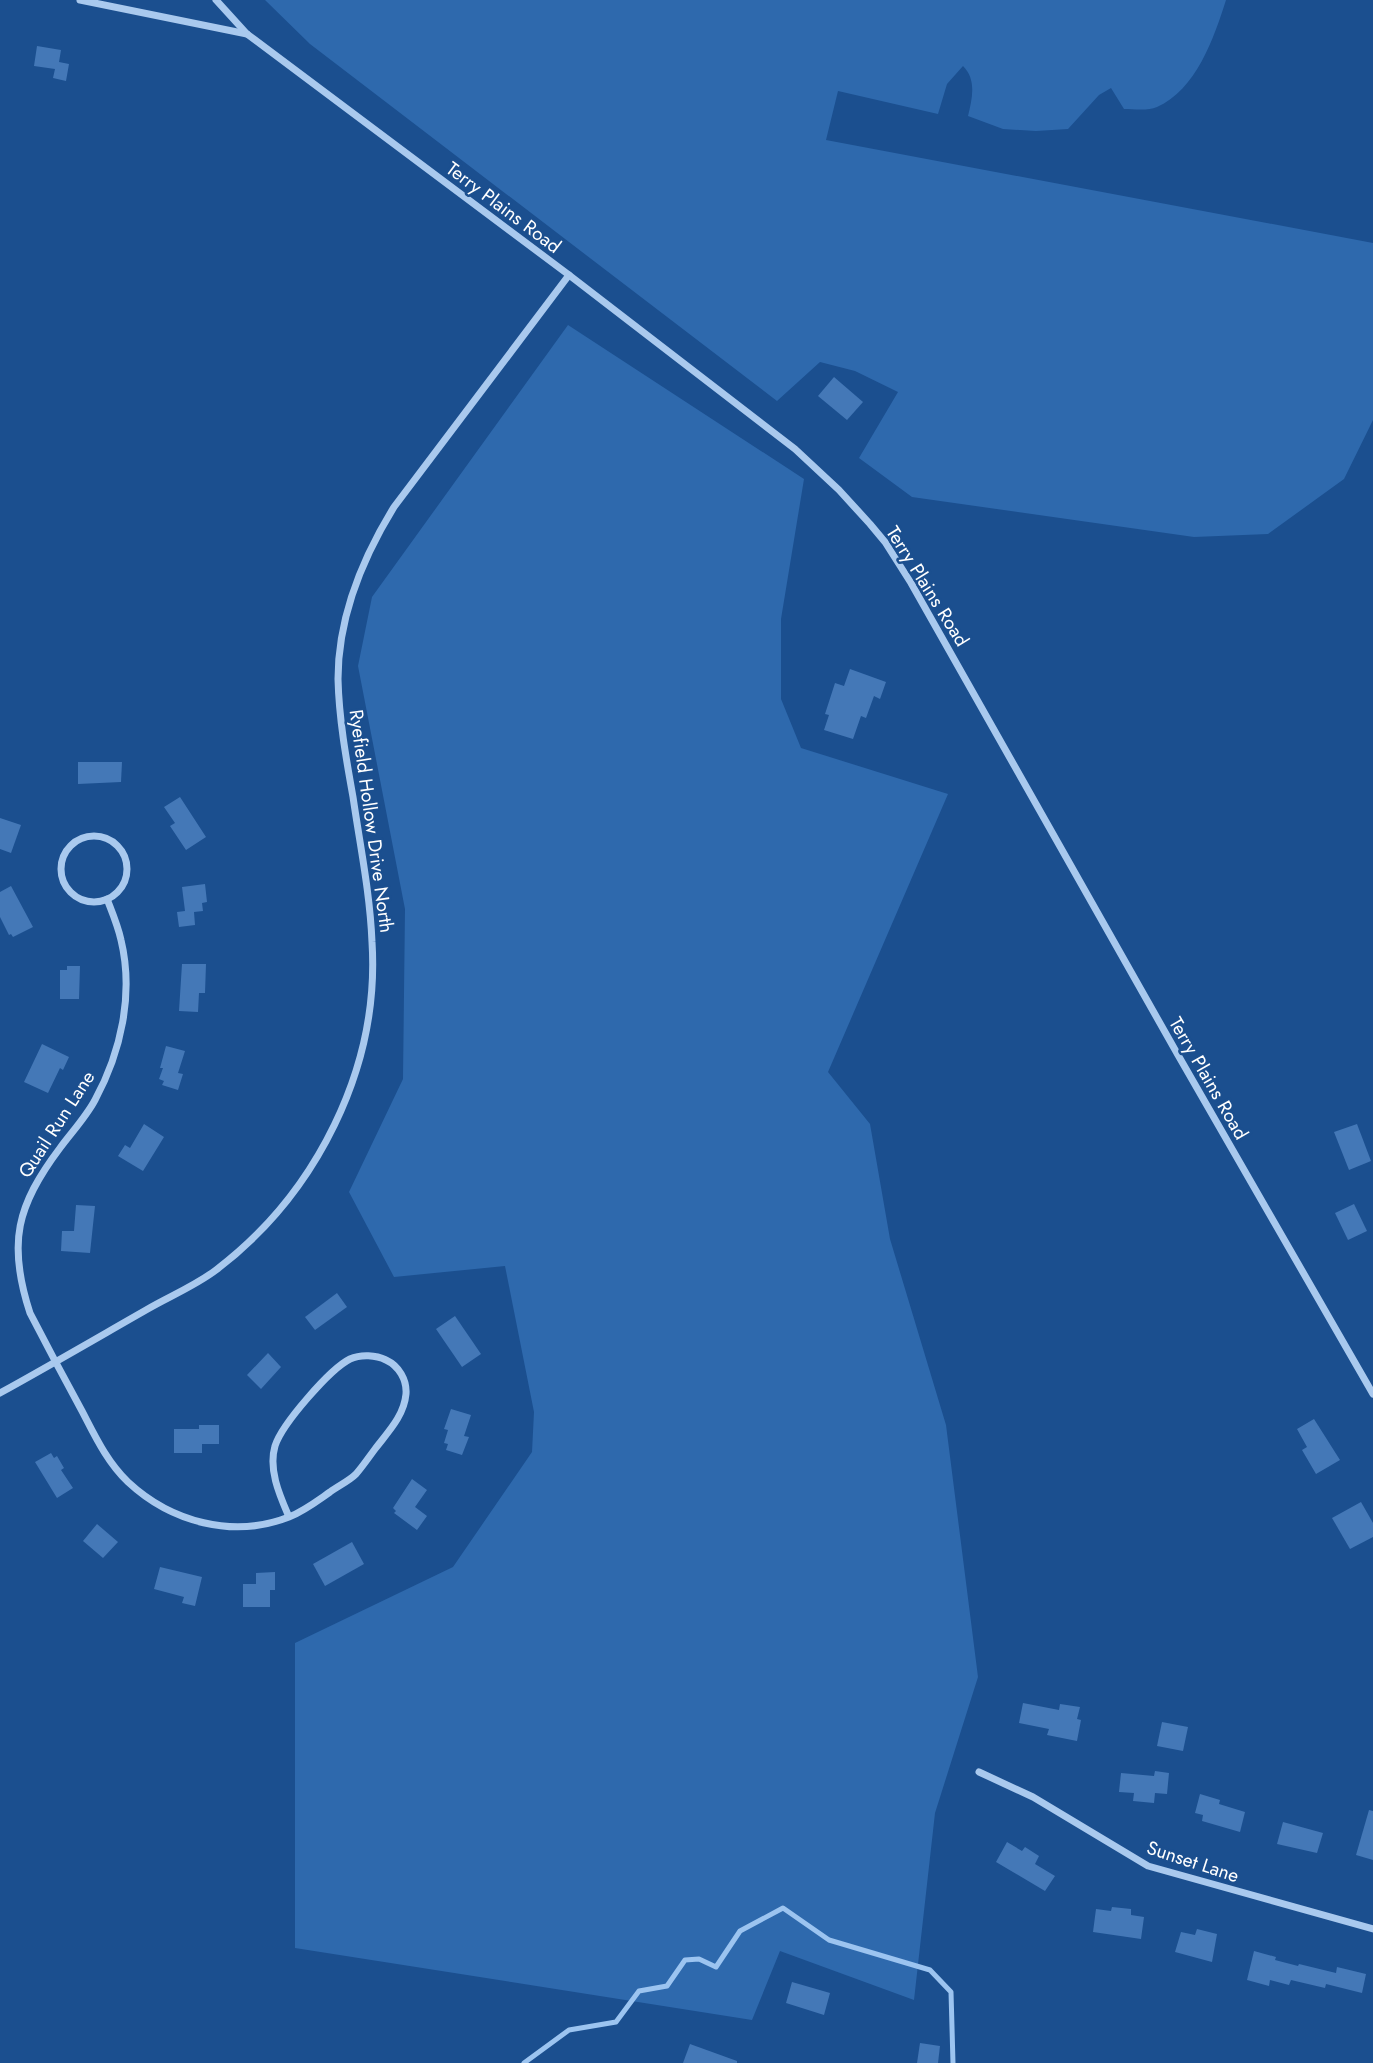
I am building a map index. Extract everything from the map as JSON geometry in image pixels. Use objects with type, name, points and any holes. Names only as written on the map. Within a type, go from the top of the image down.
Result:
[{"type":"street","points":[[80,0],[247,34]]},
{"type":"street","name":"Terry Plains Road","points":[[216,0],[247,34],[569,275],[795,449],[839,490],[885,542],[911,583],[1373,1394]]},
{"type":"street","name":"Ryefield Hollow Drive North","points":[[0,1393],[215,1270],[272,1218],[304,1177],[331,1133],[350,1091],[370,1011],[372,943],[365,875],[341,723],[338,678],[341,639],[355,582],[377,534],[394,507],[569,275]]},
{"type":"street","points":[[85,837],[107,838],[123,853],[127,863],[123,884],[117,893],[107,899],[86,901],[68,889],[63,880],[62,858],[76,841],[85,837]]},
{"type":"street","name":"Quail Run Lane","points":[[107,899],[121,940],[124,963],[125,1000],[120,1039],[110,1070],[93,1103],[38,1177],[24,1204],[17,1251],[22,1289],[30,1313],[105,1455],[126,1480],[144,1495],[173,1513],[221,1527],[256,1525],[289,1517],[309,1507],[355,1475],[397,1421],[407,1392],[398,1368],[386,1360],[370,1355],[349,1360],[328,1377],[281,1431],[274,1448],[273,1464],[275,1480],[289,1517]]},
{"type":"street","name":"Sunset Lane","points":[[979,1772],[1033,1797],[1148,1866],[1373,1929]]},
{"type":"shaded area","points":[[265,0],[1226,0],[1216,30],[1193,76],[1171,99],[1157,107],[1124,109],[1111,88],[1099,95],[1068,129],[1003,129],[968,116],[972,83],[963,66],[947,84],[938,114],[838,91],[826,140],[1373,243],[1373,420],[1344,479],[1268,534],[1194,537],[912,497],[859,458],[898,392],[855,371],[820,362],[777,401],[310,44]]},
{"type":"shaded area","points":[[568,325],[804,479],[781,619],[781,699],[801,748],[948,794],[828,1072],[870,1124],[890,1239],[946,1425],[978,1677],[935,1813],[914,2000],[780,1951],[752,2020],[295,1948],[295,1643],[453,1567],[532,1452],[534,1412],[505,1266],[394,1277],[349,1192],[403,1079],[405,909],[358,666],[372,597]]},
{"type":"building","points":[[37,46],[61,50],[59,62],[69,64],[66,81],[53,78],[55,69],[34,66]]},
{"type":"building","points":[[834,377],[863,402],[847,420],[818,396]]},
{"type":"building","points":[[850,669],[886,682],[880,699],[874,696],[866,718],[861,716],[853,739],[824,730],[829,715],[825,714],[835,683],[844,686]]},
{"type":"building","points":[[78,762],[122,762],[121,782],[78,784]]},
{"type":"building","points":[[180,797],[206,837],[186,850],[170,826],[175,823],[164,807]]},
{"type":"building","points":[[0,818],[21,825],[11,853],[0,849]]},
{"type":"building","points":[[205,884],[207,902],[202,903],[203,911],[194,912],[195,925],[179,927],[177,912],[185,911],[182,887]]},
{"type":"building","points":[[11,886],[33,927],[13,937],[9,935],[0,917],[0,892]]},
{"type":"building","points":[[182,964],[206,964],[205,993],[199,993],[198,1012],[179,1011]]},
{"type":"building","points":[[67,966],[80,966],[79,999],[60,999],[60,970],[67,970]]},
{"type":"building","points":[[42,1044],[69,1057],[63,1070],[60,1068],[48,1093],[24,1082]]},
{"type":"building","points":[[166,1046],[185,1051],[178,1073],[183,1074],[178,1090],[162,1085],[164,1081],[159,1079]]},
{"type":"building","points":[[144,1124],[164,1137],[143,1171],[118,1156],[125,1145],[130,1148]]},
{"type":"building","points":[[1357,1124],[1371,1161],[1349,1170],[1334,1132]]},
{"type":"building","points":[[1354,1204],[1367,1231],[1348,1240],[1335,1213]]},
{"type":"building","points":[[76,1205],[95,1206],[90,1253],[61,1251],[62,1231],[74,1231]]},
{"type":"building","points":[[337,1293],[347,1307],[315,1330],[305,1317]]},
{"type":"building","points":[[455,1316],[481,1354],[462,1367],[436,1329]]},
{"type":"building","points":[[268,1353],[281,1367],[261,1389],[247,1375]]},
{"type":"building","points":[[451,1409],[471,1415],[464,1436],[469,1437],[462,1455],[446,1450],[448,1444],[444,1443],[448,1430],[444,1429]]},
{"type":"building","points":[[1314,1419],[1340,1460],[1316,1474],[1302,1450],[1307,1447],[1297,1429]]},
{"type":"building","points":[[199,1425],[219,1425],[219,1444],[202,1444],[202,1453],[174,1453],[174,1429],[199,1429]]},
{"type":"building","points":[[51,1453],[54,1458],[57,1456],[64,1468],[61,1470],[73,1488],[57,1498],[35,1462]]},
{"type":"building","points":[[412,1479],[427,1490],[415,1507],[427,1516],[417,1530],[394,1513],[396,1511],[393,1508]]},
{"type":"building","points":[[1361,1502],[1373,1523],[1373,1537],[1350,1549],[1332,1518]]},
{"type":"building","points":[[97,1524],[118,1542],[103,1558],[83,1541]]},
{"type":"building","points":[[352,1542],[364,1564],[325,1586],[313,1564]]},
{"type":"building","points":[[160,1567],[202,1577],[195,1606],[182,1603],[184,1597],[154,1589]]},
{"type":"building","points":[[275,1572],[275,1590],[270,1590],[270,1607],[243,1607],[243,1584],[256,1584],[256,1573]]},
{"type":"building","points":[[1023,1703],[1059,1710],[1060,1704],[1080,1707],[1077,1719],[1081,1720],[1077,1741],[1047,1735],[1049,1729],[1019,1723]]},
{"type":"building","points":[[1162,1722],[1188,1727],[1183,1751],[1157,1746]]},
{"type":"building","points":[[1155,1771],[1169,1773],[1167,1794],[1155,1793],[1154,1803],[1133,1801],[1134,1793],[1119,1792],[1121,1773],[1154,1776]]},
{"type":"building","points":[[1200,1794],[1220,1800],[1219,1804],[1245,1812],[1240,1832],[1202,1821],[1203,1815],[1195,1813]]},
{"type":"building","points":[[1369,1810],[1373,1811],[1373,1860],[1356,1855]]},
{"type":"building","points":[[1283,1822],[1323,1833],[1317,1853],[1277,1844]]},
{"type":"building","points":[[1007,1842],[1022,1851],[1025,1847],[1039,1856],[1035,1864],[1055,1876],[1045,1891],[996,1862]]},
{"type":"building","points":[[1112,1907],[1131,1909],[1131,1915],[1144,1917],[1141,1939],[1093,1932],[1096,1909],[1111,1911]]},
{"type":"building","points":[[1197,1929],[1217,1934],[1212,1962],[1175,1952],[1181,1932],[1195,1935]]},
{"type":"building","points":[[1254,1951],[1298,1966],[1299,1964],[1336,1973],[1337,1967],[1366,1974],[1362,1993],[1326,1984],[1325,1988],[1291,1980],[1289,1985],[1270,1980],[1269,1986],[1247,1980]]},
{"type":"building","points":[[792,1982],[830,1993],[824,2015],[786,2003]]},
{"type":"building","points":[[920,2043],[940,2046],[938,2063],[917,2063]]},
{"type":"building","points":[[690,2044],[737,2061],[737,2063],[683,2063]]},
{"type":"waterway","points":[[524,2063],[569,2030],[616,2022],[639,1991],[667,1986],[685,1960],[699,1959],[716,1967],[740,1931],[783,1908],[829,1940],[930,1970],[951,1992],[953,2063]]}]
